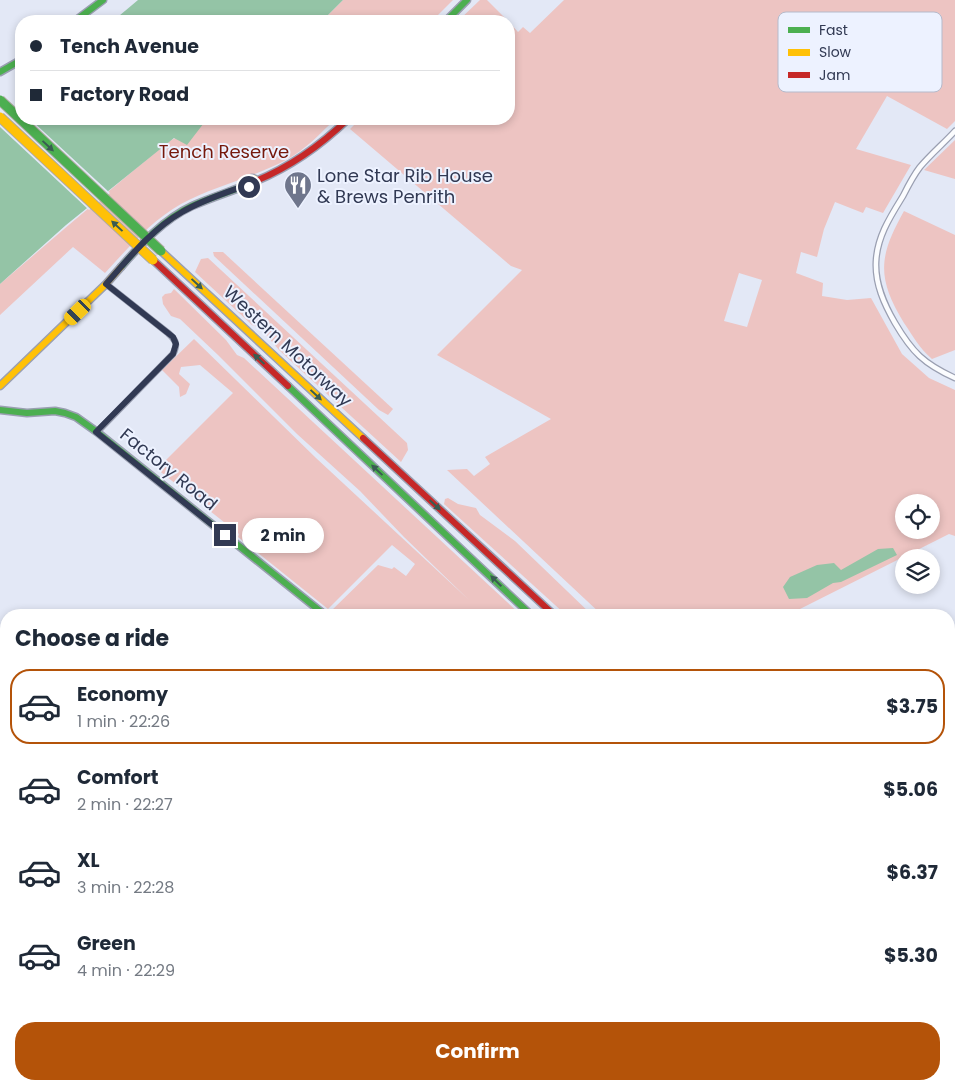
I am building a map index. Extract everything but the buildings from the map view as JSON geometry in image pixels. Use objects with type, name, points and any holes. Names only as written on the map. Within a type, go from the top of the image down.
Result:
[{"type":"main road","points":[[84,15],[103,0]]},
{"type":"main road","points":[[452,15],[467,0]]},
{"type":"main road","points":[[1,69],[15,63]]},
{"type":"main road","name":"Western Motorway","points":[[0,100],[15,114]]},
{"type":"main road","name":"Western Motorway","points":[[0,117],[525,609]]},
{"type":"main road","name":"Western Motorway","points":[[27,125],[548,609]]},
{"type":"main road","points":[[0,386],[106,284],[133,253],[158,229],[182,212],[247,185],[250,178],[256,181],[284,170],[304,158],[342,125]]},
{"type":"main road","name":"Factory Road","points":[[0,410],[27,413],[55,411],[65,412],[76,417],[317,609]]},
{"type":"street","points":[[955,131],[926,160],[915,175],[886,224],[878,244],[876,262],[880,291],[902,335],[917,354],[937,370],[955,378]]},
{"type":"street","points":[[96,432],[173,354],[176,344],[173,337],[106,284]]},
{"type":"green space","points":[[343,0],[453,0],[438,15],[328,15]]},
{"type":"green space","points":[[480,0],[487,0],[502,15],[464,15]]},
{"type":"green space","points":[[564,0],[955,0],[955,121],[947,129],[887,96],[856,149],[911,165],[883,213],[866,207],[863,213],[835,202],[824,229],[817,257],[801,252],[796,273],[823,283],[822,296],[847,300],[871,298],[902,354],[929,378],[955,390],[955,536],[949,534],[940,539],[940,494],[895,494],[895,539],[939,539],[919,549],[895,549],[895,561],[800,609],[596,609],[447,470],[467,469],[474,476],[490,464],[485,457],[551,419],[437,355],[522,270],[511,266],[350,129],[354,125],[515,125],[515,29],[518,32],[523,27],[530,33]],"holes":[[[739,273],[762,280],[747,327],[724,321]]]},
{"type":"green space","name":"Tench Reserve","points":[[200,125],[329,125],[306,147],[286,160],[194,198],[170,211],[140,236],[105,273],[73,247],[0,315],[0,284],[166,144]]},
{"type":"green space","points":[[955,140],[955,179],[924,170]]},
{"type":"green space","points":[[904,211],[955,235],[955,350],[932,359],[920,347],[904,323],[895,307],[885,279],[886,254]]},
{"type":"green space","points":[[213,252],[223,252],[393,409],[388,415],[379,410],[214,256]]},
{"type":"green space","points":[[208,258],[407,443],[408,450],[401,462],[279,350],[260,328],[252,325],[195,272],[201,259]]},
{"type":"green space","points":[[174,289],[226,340],[237,355],[244,358],[515,609],[333,609],[378,565],[392,569],[394,567],[406,576],[415,564],[392,545],[328,609],[238,537],[239,534],[157,469],[233,393],[200,365],[181,367],[179,374],[190,384],[186,394],[180,397],[179,387],[162,370],[194,339],[316,458],[469,600],[360,491],[297,434],[218,355],[180,319],[171,316],[163,304],[162,297],[165,294],[171,293]]},
{"type":"green space","points":[[448,498],[458,504],[476,508],[480,515],[515,541],[586,609],[559,609],[444,504],[445,499]]},
{"type":"shaded area","points":[[138,0],[343,0],[328,15],[120,15]]},
{"type":"shaded area","points":[[15,110],[15,125],[202,125],[187,145],[174,138],[66,225],[0,284],[0,124]]},
{"type":"shaded area","points":[[893,548],[895,556],[841,582],[833,583],[807,598],[789,599],[783,587],[790,577],[817,565],[834,563],[841,570],[878,549]]},
{"type":"pier","points":[[15,107],[15,125],[36,125],[110,193],[89,210],[0,127],[0,120]]},
{"type":"traffic: fast","points":[[83,15],[103,0]]},
{"type":"traffic: fast","points":[[452,15],[467,0]]},
{"type":"traffic: fast","points":[[0,72],[15,63]]},
{"type":"traffic: fast","points":[[0,100],[15,114]]},
{"type":"traffic: fast","points":[[27,125],[161,251]]},
{"type":"traffic: fast","points":[[121,267],[145,241],[182,211],[247,185]]},
{"type":"traffic: fast","points":[[288,386],[525,609]]},
{"type":"traffic: fast","points":[[0,410],[27,413],[55,411],[76,417],[318,609]]},
{"type":"traffic: slow","points":[[0,117],[153,260]]},
{"type":"traffic: slow","points":[[252,178],[257,183],[252,188],[247,183],[252,178]]},
{"type":"traffic: slow","points":[[161,251],[363,438]]},
{"type":"traffic: slow","points":[[0,386],[106,284],[121,267]]},
{"type":"traffic: jam","points":[[256,181],[282,169],[305,154],[341,125]]},
{"type":"traffic: jam","points":[[153,260],[288,386]]},
{"type":"traffic: jam","points":[[363,438],[548,609]]},
{"type":"place","name":"Lone Star Rib House & Brews Penrith","points":[[298,209]]},
{"type":"route","points":[[225,535],[96,432],[173,354],[176,348],[176,341],[173,337],[106,284],[133,253],[173,217],[205,201],[247,185],[249,187]]}]
